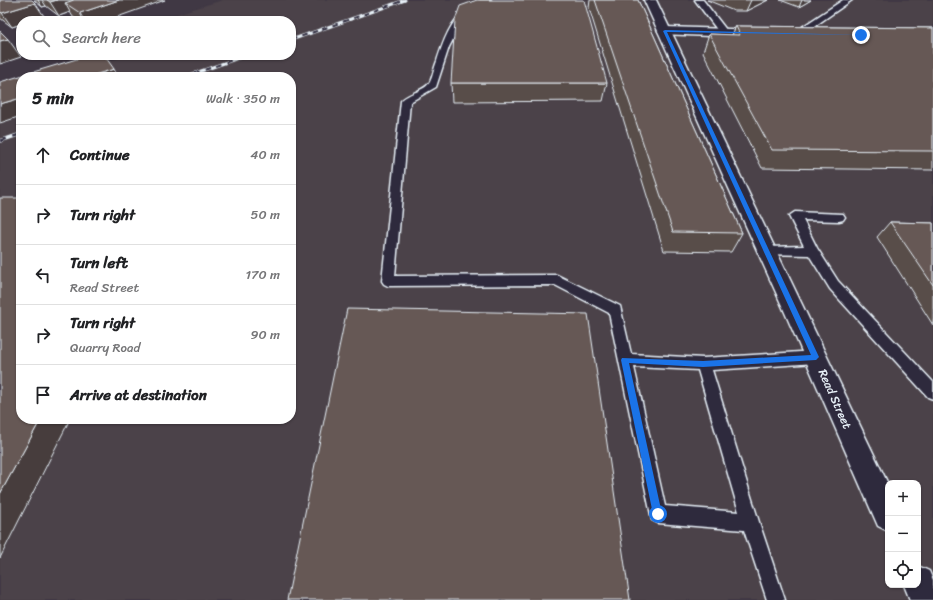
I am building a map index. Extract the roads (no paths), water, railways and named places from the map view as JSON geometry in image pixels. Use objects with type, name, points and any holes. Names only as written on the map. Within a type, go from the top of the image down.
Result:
[{"type":"street","name":"Read Street","points":[[650,0],[885,509]]},
{"type":"street","points":[[665,31],[817,35]]},
{"type":"street","points":[[921,588],[926,600]]},
{"type":"lane","points":[[487,0],[480,2],[462,15],[452,31],[433,86],[406,101],[388,281],[557,280],[615,310],[658,514],[750,522]]},
{"type":"lane","points":[[699,0],[724,33]]},
{"type":"lane","points":[[796,35],[848,0]]},
{"type":"lane","points":[[840,217],[795,216],[812,250],[834,285],[933,392]]},
{"type":"lane","points":[[767,251],[812,250]]},
{"type":"lane","points":[[625,360],[703,364],[816,357]]},
{"type":"lane","points":[[703,364],[750,522],[776,600]]},
{"type":"railway","points":[[296,38],[405,0]]},
{"type":"railway","points":[[198,72],[233,60]]},
{"type":"railway","points":[[0,141],[16,136]]}]
